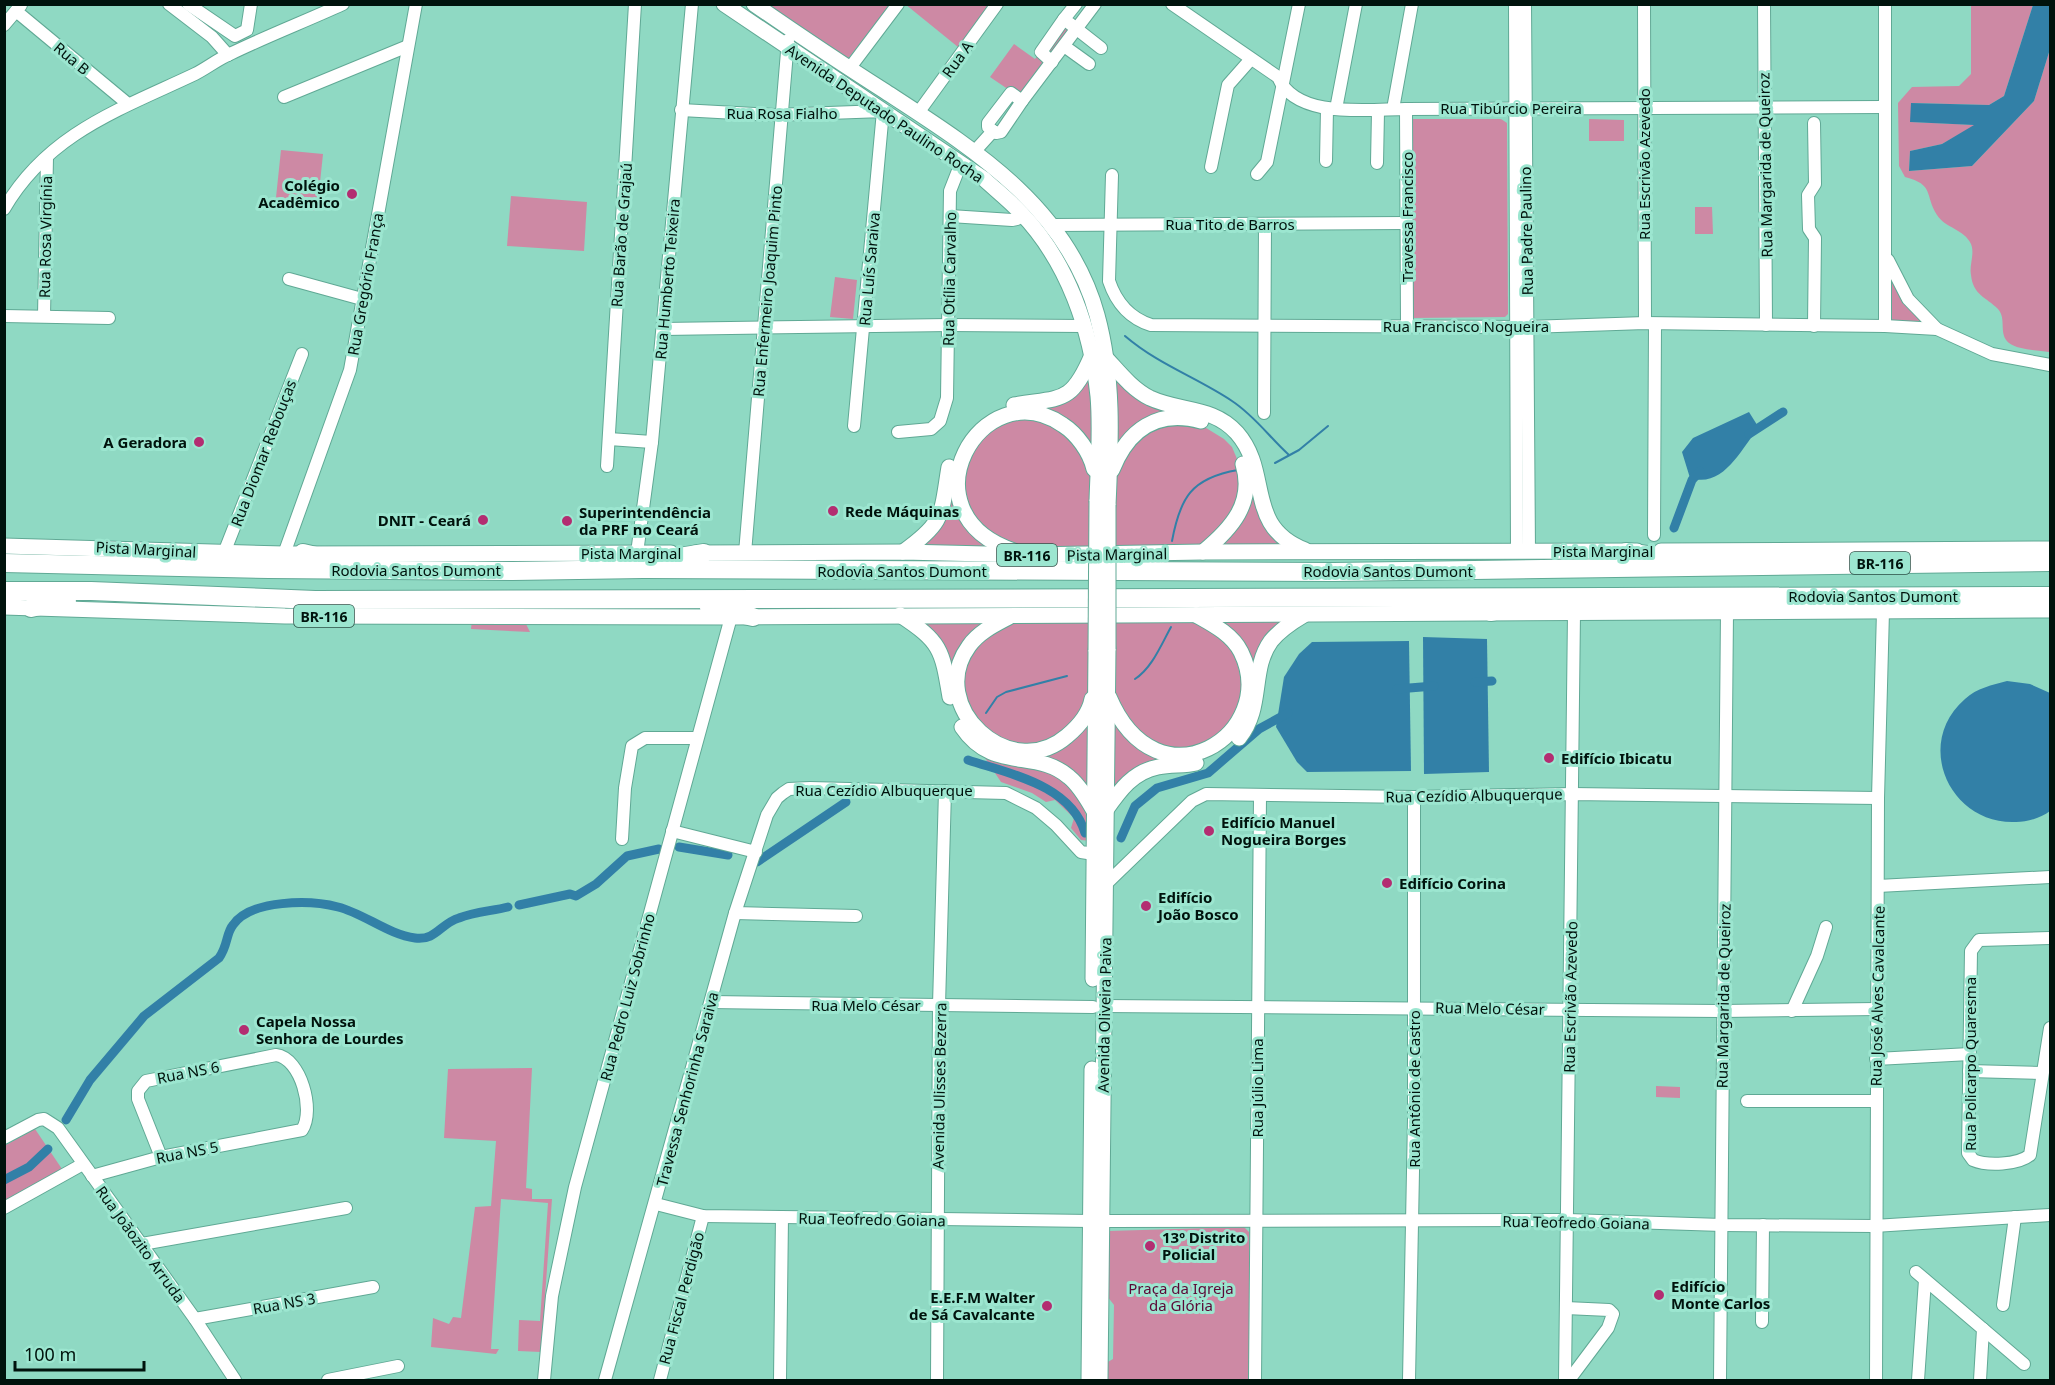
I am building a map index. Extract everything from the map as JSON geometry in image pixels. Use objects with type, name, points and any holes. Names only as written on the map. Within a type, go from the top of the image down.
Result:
[{"type":"highway","points":[[1946,563],[2020,549]]},
{"type":"highway","points":[[1626,552],[1733,568]]},
{"type":"highway","points":[[611,569],[704,553]]},
{"type":"highway","points":[[303,554],[371,565],[384,570]]},
{"type":"highway","name":"Rodovia Santos Dumont","points":[[4,563],[384,570],[1334,572],[1733,568],[1814,563],[2050,562]]},
{"type":"highway","name":"Rodovia Santos Dumont","points":[[4,591],[91,591],[315,600],[1574,604],[2050,596]]},
{"type":"highway","points":[[31,608],[70,600],[91,591]]},
{"type":"highway","points":[[688,600],[753,617]]},
{"type":"highway","points":[[1491,612],[1574,604]]},
{"type":"main road","name":"Avenida Deputado Paulino Rocha","points":[[724,4],[961,163],[1021,212],[1066,276],[1083,326],[1099,357],[1111,391],[1102,503],[1102,650]]},
{"type":"main road","name":"Avenida Deputado Paulino Rocha","points":[[754,4],[918,113],[974,152],[1019,188],[1053,225],[1086,284],[1097,315],[1099,357]]},
{"type":"main road","points":[[903,552],[926,535],[940,518],[951,456],[969,428],[982,417],[997,409],[1061,397],[1077,385],[1099,357],[1142,394],[1161,402],[1208,413],[1233,429],[1243,441],[1253,462],[1260,503],[1270,523],[1288,542],[1313,553]]},
{"type":"main road","points":[[1028,555],[996,544],[973,527],[963,511],[957,490],[956,474],[963,453],[978,433],[996,420],[1016,414],[1037,414],[1053,418],[1072,432],[1103,480],[1127,440],[1153,422],[1183,417],[1217,428],[1240,454],[1247,488],[1240,513],[1234,524],[1203,552]]},
{"type":"main road","name":"Pista Marginal","points":[[4,546],[284,554],[903,552],[1028,555],[1203,552],[2050,549]]},
{"type":"main road","name":"BR-116","points":[[1574,604],[1726,612],[2050,610]]},
{"type":"main road","name":"BR-116","points":[[4,607],[285,616],[731,618],[1491,612]]},
{"type":"main road","points":[[1013,615],[978,636],[966,651],[960,668],[957,687],[960,701],[967,717],[978,732],[1001,746],[1016,750],[1029,752],[1050,746],[1063,740],[1081,722],[1101,688],[1125,728],[1137,740],[1159,752],[1182,755],[1201,752],[1214,746],[1228,735],[1240,718],[1247,696],[1248,683],[1242,654],[1223,632],[1193,613]]},
{"type":"main road","points":[[900,615],[934,641],[946,667],[953,711],[975,742],[1000,757],[1047,765],[1061,772],[1100,810],[1138,774],[1158,767],[1206,761],[1236,740],[1255,710],[1260,668],[1270,643],[1284,628],[1304,615]]},
{"type":"main road","name":"Avenida Oliveira Paiva","points":[[1098,1006],[1106,884],[1100,810],[1102,650]]},
{"type":"main road","name":"Avenida Oliveira Paiva","points":[[1100,810],[1094,854],[1098,1006],[1096,1221],[1100,1380]]},
{"type":"main road","name":"Avenida Oliveira Paiva","points":[[1089,1380],[1096,1221]]},
{"type":"street","points":[[169,4],[212,37],[228,54]]},
{"type":"street","points":[[188,4],[234,36],[247,30],[251,4]]},
{"type":"street","points":[[4,209],[28,175],[97,119],[196,74],[228,54],[344,4]]},
{"type":"street","name":"Rua Gregório França","points":[[284,554],[350,370],[416,4]]},
{"type":"street","name":"Rua Barão de Grajaú","points":[[607,466],[635,4]]},
{"type":"street","name":"Rua Humberto Teixeira","points":[[637,553],[652,442],[692,4]]},
{"type":"street","points":[[849,69],[898,4]]},
{"type":"street","name":"Rua A","points":[[918,113],[997,4]]},
{"type":"street","points":[[1052,63],[1041,52],[1076,4]]},
{"type":"street","points":[[974,152],[993,131],[1001,132],[1095,4]]},
{"type":"street","name":"Rua Tibúrcio Pereira","points":[[1172,4],[1278,77],[1282,88],[1298,98],[1332,109],[1378,112],[1393,109],[1884,107]]},
{"type":"street","points":[[1326,161],[1332,109],[1356,4]]},
{"type":"street","points":[[1393,109],[1412,4]]},
{"type":"street","name":"Rua Padre Paulino","points":[[1515,4],[1520,54]]},
{"type":"street","name":"Rua Padre Paulino","points":[[1523,551],[1519,110],[1520,54],[1525,4]]},
{"type":"street","name":"Rua Escrivão Azevedo","points":[[1644,4],[1644,108],[1654,535]]},
{"type":"street","name":"Rua Margarida de Queiroz","points":[[1764,4],[1766,325]]},
{"type":"street","points":[[1885,4],[1884,107],[1887,257],[1885,326]]},
{"type":"street","points":[[1257,174],[1267,162],[1298,5]]},
{"type":"street","points":[[4,25],[19,8]]},
{"type":"street","name":"Rua B","points":[[19,8],[128,104]]},
{"type":"street","points":[[1065,19],[1101,48]]},
{"type":"street","name":"Rua Enfermeiro Joaquim Pinto","points":[[745,553],[762,329],[783,115],[786,46],[790,29]]},
{"type":"street","points":[[284,97],[408,46]]},
{"type":"street","points":[[1064,46],[1089,64]]},
{"type":"street","points":[[1211,167],[1228,85],[1251,59]]},
{"type":"street","name":"Travessa Francisco","points":[[1406,109],[1407,326]]},
{"type":"street","name":"Rua Rosa Fialho","points":[[681,110],[783,115],[883,111]]},
{"type":"street","name":"Rua Luís Saraiva","points":[[854,426],[883,111]]},
{"type":"street","points":[[1377,163],[1378,112]]},
{"type":"street","points":[[1814,123],[1815,184],[1809,195],[1809,229],[1815,238],[1816,326],[1937,329],[1992,354],[2050,365]]},
{"type":"street","name":"Rua Rosa Virgínia","points":[[44,316],[47,158]]},
{"type":"street","name":"Rua Otília Carvalho","points":[[898,432],[932,429],[940,421],[947,398],[950,191],[961,163]]},
{"type":"street","points":[[1110,225],[1112,175]]},
{"type":"street","points":[[950,216],[1012,220],[1017,219],[1021,212]]},
{"type":"street","name":"Rua Tito de Barros","points":[[1053,225],[1407,223]]},
{"type":"street","points":[[1264,413],[1265,224]]},
{"type":"street","name":"Rua Francisco Nogueira","points":[[1110,225],[1108,275],[1114,296],[1138,319],[1151,325],[1522,327],[1650,323],[1816,326]]},
{"type":"street","points":[[1887,257],[1908,299],[1937,329]]},
{"type":"street","points":[[289,279],[362,299]]},
{"type":"street","points":[[4,316],[109,318]]},
{"type":"street","points":[[663,329],[949,324],[1083,326]]},
{"type":"street","name":"Rua Diomar Rebouças","points":[[224,553],[302,354]]},
{"type":"street","points":[[609,439],[652,442]]},
{"type":"street","name":"Rua Escrivão Azevedo","points":[[1567,1380],[1574,604]]},
{"type":"street","name":"Rua José Alves Cavalcante","points":[[1876,1380],[1875,1101],[1878,798],[1883,611]]},
{"type":"street","name":"Rua Margarida de Queiroz","points":[[1720,1380],[1722,1011],[1727,795],[1726,612]]},
{"type":"street","name":"Rua Pedro Luiz Sobrinho","points":[[544,1380],[550,1311],[559,1256],[577,1179],[696,738],[731,618]]},
{"type":"street","points":[[622,839],[625,788],[632,746],[645,738],[696,738]]},
{"type":"street","name":"Rua Cezídio Albuquerque","points":[[735,914],[771,806],[789,789],[994,791],[1024,800],[1056,825],[1081,852],[1094,854]]},
{"type":"street","name":"Avenida Ulisses Bezerra","points":[[937,1380],[939,1005],[945,791]]},
{"type":"street","name":"Rua Cezídio Albuquerque","points":[[1106,884],[1199,796],[1206,794],[1413,797],[1572,794],[1878,798]]},
{"type":"street","name":"Rua Júlio Lima","points":[[1255,1380],[1260,796]]},
{"type":"street","name":"Rua Antônio de Castro","points":[[1410,1380],[1415,1007],[1413,797]]},
{"type":"street","points":[[672,831],[756,852]]},
{"type":"street","points":[[1878,886],[2050,877]]},
{"type":"street","points":[[735,914],[856,916]]},
{"type":"street","name":"Travessa Senhorinha Saraiva","points":[[605,1380],[648,1224],[656,1204],[735,914]]},
{"type":"street","points":[[1792,1011],[1817,956],[1826,927]]},
{"type":"street","name":"Rua Policarpo Quaresma","points":[[2042,1072],[2032,1150],[2024,1160],[1976,1161],[1970,1157],[1970,962],[1974,944],[1979,940],[2050,938]]},
{"type":"street","name":"Rua Melo César","points":[[711,1002],[1257,1008],[1877,1010]]},
{"type":"street","points":[[1969,1071],[2042,1072],[2050,1028]]},
{"type":"street","name":"Rua NS 6","points":[[161,1157],[138,1099],[138,1091],[143,1083],[153,1078],[276,1054],[287,1058],[299,1077],[307,1113],[302,1130],[284,1135]]},
{"type":"street","points":[[1876,1059],[1970,1054]]},
{"type":"street","points":[[1748,1101],[1875,1101]]},
{"type":"street","name":"Rua Joãozito Arruda","points":[[4,1138],[38,1120],[44,1119],[58,1128],[195,1319],[235,1380]]},
{"type":"street","name":"Rua NS 5","points":[[92,1176],[161,1157],[284,1135]]},
{"type":"street","points":[[4,1208],[83,1164]]},
{"type":"street","name":"Rua Teofredo Goiana","points":[[656,1204],[703,1216],[938,1221],[1568,1220],[1722,1226],[1874,1226],[2050,1215]]},
{"type":"street","points":[[142,1244],[346,1208]]},
{"type":"street","name":"Rua Fiscal Perdigão","points":[[660,1380],[703,1216]]},
{"type":"street","points":[[780,1380],[782,1217]]},
{"type":"street","points":[[2003,1305],[2015,1217]]},
{"type":"street","points":[[1762,1322],[1763,1226]]},
{"type":"street","points":[[1918,1380],[1921,1276],[2024,1364]]},
{"type":"street","name":"Rua NS 3","points":[[195,1319],[373,1287]]},
{"type":"street","points":[[1566,1308],[1609,1310],[1614,1314],[1608,1328],[1567,1380]]},
{"type":"street","points":[[1980,1380],[1983,1329]]},
{"type":"street","points":[[328,1380],[398,1366]]},
{"type":"green space","points":[[905,4],[990,5],[958,47]]},
{"type":"green space","points":[[762,5],[890,5],[847,60]]},
{"type":"green space","points":[[1971,5],[2033,5],[2004,96],[1989,105],[1911,103],[1911,122],[1976,125],[1942,144],[1910,151],[1909,171],[1972,166],[2034,101],[2050,49],[2049,352],[2017,347],[2009,343],[2004,335],[2001,313],[1977,291],[1972,282],[1972,252],[1968,239],[1940,219],[1925,187],[1905,177],[1899,166],[1898,103],[1912,87],[1959,86],[1971,74]]},
{"type":"green space","points":[[1062,22],[1072,30],[1021,98],[990,77],[1014,44],[1035,59]]},
{"type":"green space","points":[[1409,119],[1501,119],[1507,123],[1508,314],[1505,317],[1411,318]]},
{"type":"green space","points":[[1589,119],[1624,120],[1624,141],[1589,141]]},
{"type":"green space","points":[[281,150],[323,154],[317,211],[275,207]]},
{"type":"green space","points":[[511,196],[587,202],[584,251],[507,246]]},
{"type":"green space","points":[[1695,207],[1712,207],[1713,234],[1695,234]]},
{"type":"green space","points":[[1889,273],[1907,306],[1924,324],[1889,320]]},
{"type":"green space","points":[[835,277],[857,280],[853,319],[830,317]]},
{"type":"green space","points":[[1114,372],[1134,391],[1151,402],[1208,417],[1226,426],[1245,449],[1251,463],[1259,505],[1265,519],[1275,533],[1293,548],[1211,547],[1234,531],[1247,507],[1252,478],[1245,453],[1231,433],[1210,420],[1186,414],[1160,416],[1136,428],[1116,451]]},
{"type":"green space","points":[[1090,373],[1093,450],[1072,425],[1003,412],[953,482],[994,548],[916,548],[952,473],[955,455],[973,428],[1000,411],[1050,406]]},
{"type":"green space","points":[[1024,417],[1065,430],[1092,473],[1092,549],[1020,548],[992,539],[964,505],[964,461],[992,427]]},
{"type":"green space","points":[[1198,423],[1224,439],[1232,447],[1240,466],[1242,476],[1234,517],[1202,544],[1181,549],[1116,550],[1115,481],[1125,452],[1157,425]]},
{"type":"green space","points":[[1091,618],[1088,699],[1067,733],[1029,747],[995,739],[965,701],[963,680],[967,660],[977,642],[1010,621]]},
{"type":"green space","points":[[1185,618],[1214,629],[1223,636],[1234,654],[1245,693],[1226,732],[1187,750],[1145,741],[1116,698],[1114,688],[1116,619]]},
{"type":"green space","points":[[1211,618],[1294,618],[1285,623],[1239,733],[1216,752],[1178,762],[1112,796],[1113,716],[1141,747],[1215,749],[1253,680]]},
{"type":"green space","points":[[914,619],[993,619],[965,648],[955,679],[960,709],[976,734],[1000,750],[1029,755],[1060,744],[1090,716],[1090,797],[1078,780],[1064,769],[1050,763],[1005,755],[977,739],[964,724],[957,709],[948,664],[942,649],[932,634]]},
{"type":"green space","points":[[472,620],[524,620],[530,632],[471,629]]},
{"type":"green space","points":[[981,752],[1040,768],[1056,775],[1069,785],[1080,799],[1087,817],[1090,841],[1081,840],[1071,828],[1074,818],[1055,800],[1046,802],[1032,793],[1001,782]]},
{"type":"green space","points":[[532,1068],[526,1188],[532,1189],[532,1199],[552,1199],[541,1352],[518,1351],[519,1320],[540,1321],[548,1203],[501,1199],[491,1349],[499,1349],[496,1354],[431,1347],[433,1318],[449,1324],[453,1317],[461,1318],[475,1207],[491,1206],[496,1141],[444,1138],[448,1069]]},
{"type":"green space","points":[[1656,1086],[1680,1087],[1680,1098],[1656,1097]]},
{"type":"green space","points":[[35,1129],[62,1169],[5,1201],[4,1146]]},
{"type":"green space","name":"Praça da Igreja da Glória","points":[[1244,1227],[1249,1232],[1249,1380],[1105,1380],[1106,1363],[1113,1359],[1114,1305],[1107,1296],[1108,1231]]},
{"type":"water","points":[[2033,5],[2050,5],[2050,49],[2034,101],[1972,166],[1909,171],[1910,151],[1942,144],[1974,125],[1910,122],[1911,103],[1989,105],[2004,96]]},
{"type":"water","points":[[1749,412],[1759,428],[1730,465],[1713,478],[1702,480],[1690,478],[1682,452],[1693,438]]},
{"type":"water","points":[[1423,637],[1487,639],[1489,772],[1424,774]]},
{"type":"water","points":[[1409,641],[1411,771],[1307,772],[1297,762],[1276,727],[1284,677],[1299,654],[1312,642]]},
{"type":"water","points":[[2007,681],[2030,684],[2050,693],[2050,811],[2038,818],[2020,822],[1993,819],[1973,810],[1957,796],[1946,778],[1941,758],[1942,738],[1950,717],[1965,699],[1980,690]]},
{"type":"waterway","points":[[1125,336],[1151,355],[1240,407],[1289,455]]},
{"type":"waterway","points":[[1749,434],[1783,412]]},
{"type":"waterway","points":[[1275,463],[1299,450],[1328,426]]},
{"type":"waterway","points":[[1172,541],[1179,513],[1190,492],[1209,478],[1238,470]]},
{"type":"waterway","points":[[1674,528],[1692,480],[1700,471]]},
{"type":"waterway","points":[[1135,679],[1151,662],[1171,627]]},
{"type":"waterway","points":[[986,713],[997,697],[1006,692],[1067,676]]},
{"type":"waterway","points":[[1475,682],[1492,681]]},
{"type":"waterway","points":[[1397,689],[1434,686]]},
{"type":"waterway","points":[[1121,838],[1135,806],[1157,788],[1208,773],[1259,729],[1288,713]]},
{"type":"waterway","points":[[968,760],[1020,777],[1053,792],[1067,803],[1078,817],[1085,833]]},
{"type":"waterway","points":[[757,862],[846,802]]},
{"type":"waterway","points":[[679,847],[728,855]]},
{"type":"waterway","points":[[519,905],[570,894],[576,896],[596,884],[627,856],[659,849]]},
{"type":"waterway","points":[[66,1120],[90,1080],[144,1016],[219,958],[233,925],[253,910],[282,904],[326,905],[347,910],[396,933],[422,938],[428,937],[453,920],[508,907]]},
{"type":"waterway","points":[[4,1180],[29,1167],[48,1149]]},
{"type":"place","name":"Colégio Acadêmico","points":[[352,194]]},
{"type":"place","name":"A Geradora","points":[[199,442]]},
{"type":"place","name":"Rede Máquinas","points":[[833,511]]},
{"type":"place","name":"DNIT - Ceará","points":[[483,520]]},
{"type":"place","name":"Superintendência da PRF no Ceará","points":[[567,521]]},
{"type":"place","name":"Edifício Ibicatu","points":[[1549,758]]},
{"type":"place","name":"Edifício Manuel Nogueira Borges","points":[[1209,831]]},
{"type":"place","name":"Edifício Corina","points":[[1387,883]]},
{"type":"place","name":"Edifício João Bosco","points":[[1146,906]]},
{"type":"place","name":"Capela Nossa Senhora de Lourdes","points":[[244,1030]]},
{"type":"place","name":"13º Distrito Policial","points":[[1150,1246]]},
{"type":"place","name":"Edifício Monte Carlos","points":[[1659,1295]]},
{"type":"place","name":"E.E.F.M Walter de Sá Cavalcante","points":[[1047,1306]]}]
